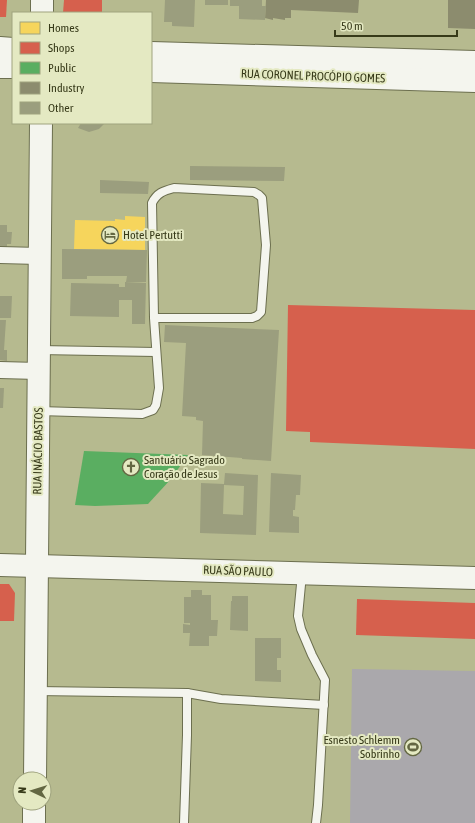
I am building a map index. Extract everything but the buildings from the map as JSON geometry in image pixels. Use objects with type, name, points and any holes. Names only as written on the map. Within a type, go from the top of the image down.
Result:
[{"type":"main road","points":[[42,0],[42,12]]},
{"type":"main road","points":[[0,48],[12,49]]},
{"type":"main road","name":"RUA CORONEL PROCÓPIO GOMES","points":[[152,53],[475,62]]},
{"type":"main road","points":[[0,67],[12,67]]},
{"type":"main road","name":"RUA CORONEL PROCÓPIO GOMES","points":[[152,71],[475,80]]},
{"type":"main road","name":"RUA INÁCIO BASTOS","points":[[35,771],[40,124]]},
{"type":"main road","name":"RUA SÃO PAULO","points":[[0,565],[475,578]]},
{"type":"main road","points":[[34,811],[34,823]]},
{"type":"street","points":[[0,255],[39,256]]},
{"type":"street","points":[[0,370],[38,361]]},
{"type":"lane","points":[[38,411],[142,414],[153,410],[156,405],[159,388],[154,318],[152,203],[156,196],[161,192],[174,188],[254,192],[259,195],[262,198],[266,245],[261,312],[252,318],[154,318]]},
{"type":"lane","points":[[38,361],[156,352]]},
{"type":"lane","points":[[302,573],[298,616],[304,635],[325,680],[316,823]]},
{"type":"lane","points":[[35,691],[187,694],[221,699],[324,704]]},
{"type":"lane","points":[[184,823],[187,694]]},
{"type":"shaded area","name":"Esnesto Schlemm Sobrinho","points":[[352,669],[475,671],[475,823],[350,823]]},
{"type":"place","name":"Hotel Pertutti","points":[[110,235]]},
{"type":"place","name":"Santuário Sagrado Coração de Jesus","points":[[131,467]]},
{"type":"place","name":"Esnesto Schlemm Sobrinho","points":[[413,747]]}]
